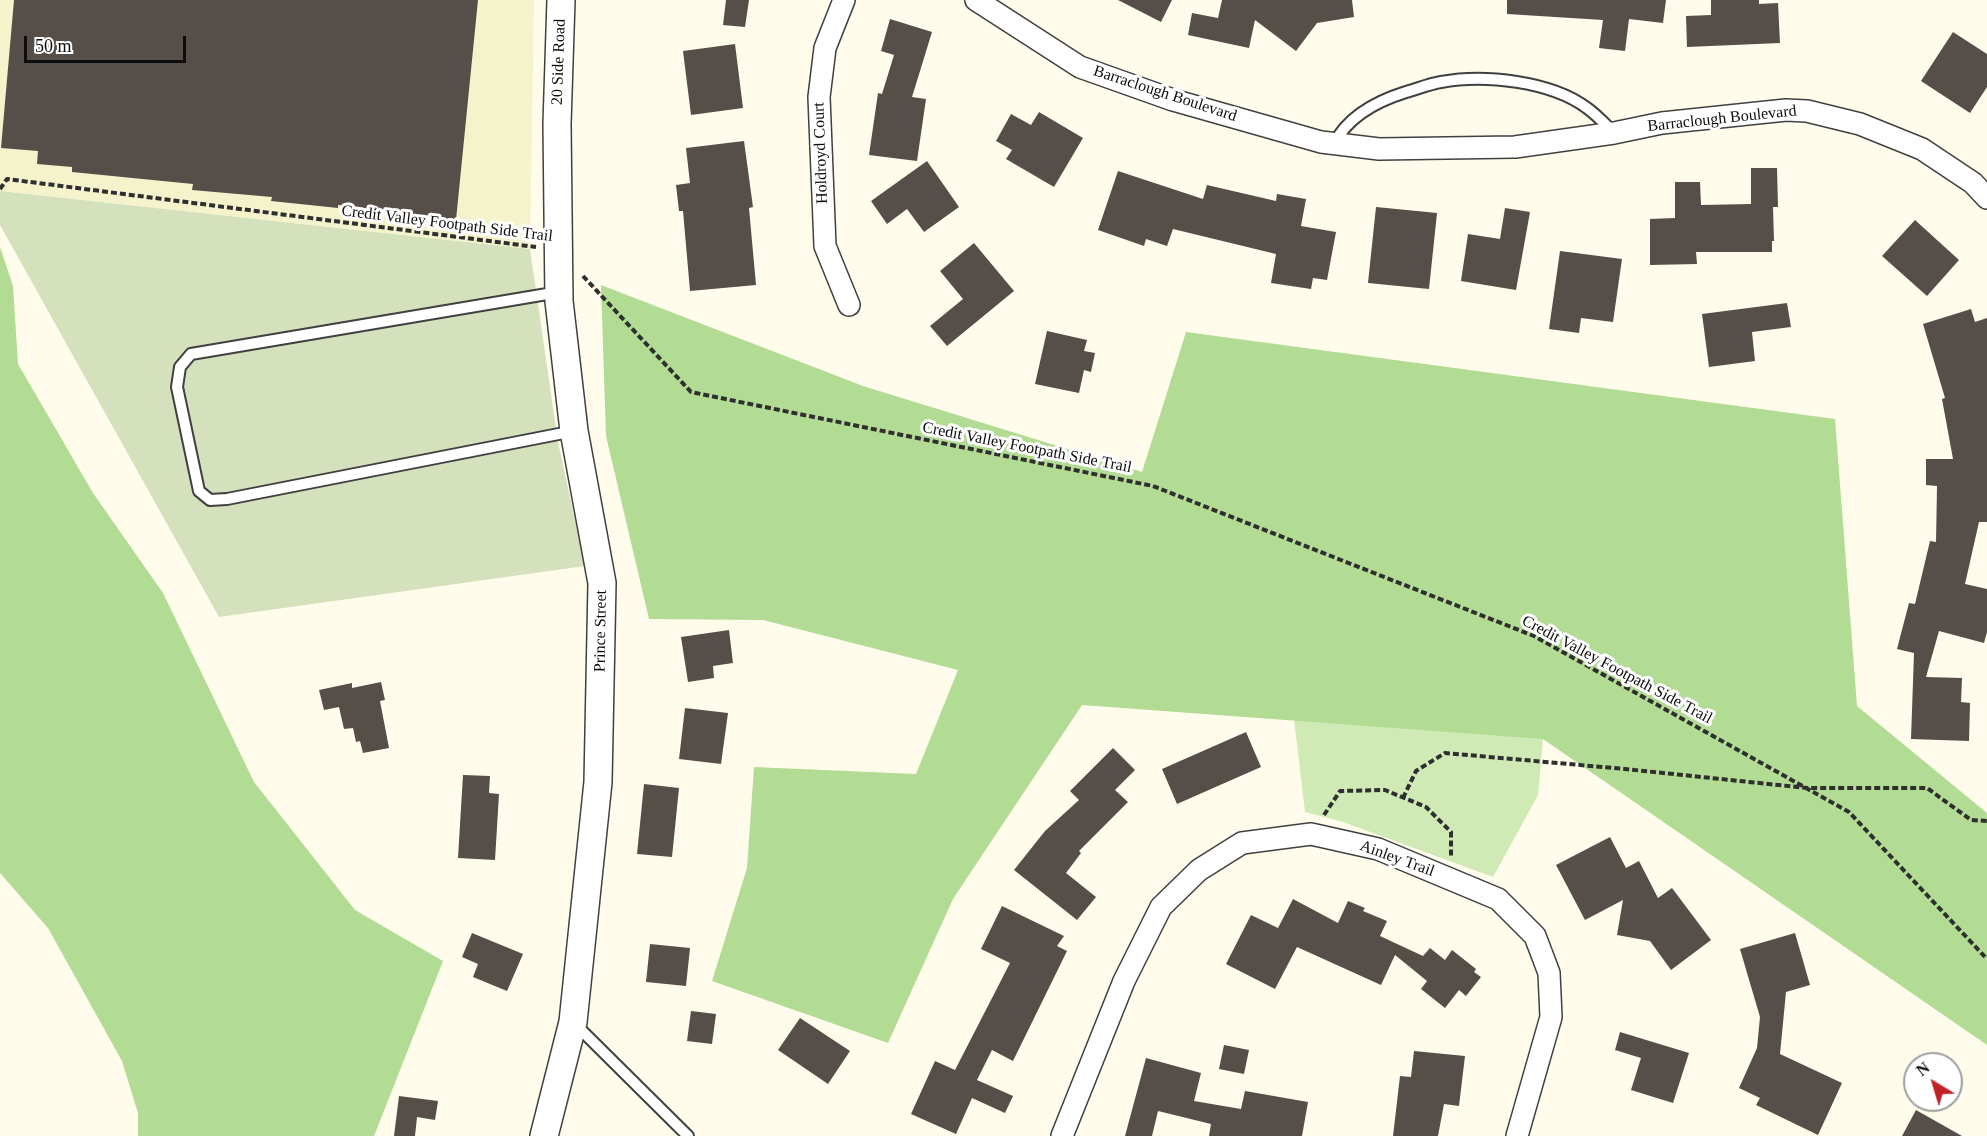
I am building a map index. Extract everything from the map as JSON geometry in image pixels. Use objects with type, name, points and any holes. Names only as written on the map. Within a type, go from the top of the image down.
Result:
[{"type":"street","name":"20 Side Road","points":[[557,124],[561,0]]},
{"type":"street","name":"Holdroyd Court","points":[[844,0],[825,48],[819,97],[825,246],[849,305]]},
{"type":"street","name":"Barraclough Boulevard","points":[[976,0],[1080,67],[1173,100],[1321,142],[1379,149],[1515,147],[1614,133],[1662,123],[1786,110],[1807,111],[1860,124],[1922,149],[1973,183],[1987,198]]},
{"type":"street","name":"Prince Street","points":[[544,1136],[573,1022],[598,782],[602,583],[574,431],[560,292],[557,124]]},
{"type":"street","name":"Ainley Trail","points":[[1062,1136],[1124,981],[1161,907],[1199,870],[1242,843],[1314,835],[1378,849],[1498,899],[1535,936],[1549,973],[1551,1017],[1517,1136]]},
{"type":"lane","points":[[1334,144],[1341,129],[1357,115],[1388,97],[1441,82],[1485,79],[1516,81],[1556,93],[1585,106],[1614,133]]},
{"type":"lane","points":[[560,292],[191,354],[180,367],[177,387],[199,491],[210,500],[227,499],[574,431]]},
{"type":"lane","points":[[573,1022],[688,1136]]},
{"type":"path","name":"Credit Valley Footpath Side Trail","points":[[0,189],[7,179],[559,250],[692,392],[1153,486],[1534,636],[1850,812],[1987,959]]},
{"type":"path","points":[[1403,798],[1416,771],[1446,753],[1807,788],[1927,788],[1971,820],[1987,821]]},
{"type":"path","points":[[1314,835],[1328,807],[1340,791],[1384,790],[1426,807],[1452,832],[1450,879]]},
{"type":"shaded area","points":[[0,0],[534,0],[530,249],[0,191]]},
{"type":"green space","points":[[0,191],[530,249],[558,442],[585,566],[219,617],[0,225]]},
{"type":"green space","points":[[0,247],[13,286],[18,364],[93,493],[163,593],[254,782],[355,910],[443,961],[374,1136],[138,1136],[138,1113],[122,1061],[48,928],[0,873]]},
{"type":"green space","points":[[601,285],[863,386],[1142,472],[1186,332],[1835,419],[1857,706],[1987,813],[1987,1045],[1543,739],[1082,705],[953,899],[888,1043],[712,981],[747,868],[754,767],[916,774],[958,670],[763,620],[649,619],[606,436]]},
{"type":"green space","points":[[1294,720],[1543,738],[1538,795],[1493,877],[1343,822],[1305,812]]},
{"type":"building","points":[[14,0],[478,0],[456,220],[389,215],[390,211],[338,205],[338,208],[271,201],[272,197],[192,190],[193,184],[72,172],[72,167],[37,164],[38,151],[1,148]]},
{"type":"building","points":[[726,0],[749,0],[745,27],[723,25]]},
{"type":"building","points":[[1118,0],[1172,0],[1161,22]]},
{"type":"building","points":[[1222,0],[1352,0],[1354,17],[1317,23],[1296,51],[1255,20],[1249,48],[1188,35],[1192,13],[1218,18]]},
{"type":"building","points":[[1507,0],[1666,0],[1663,23],[1629,19],[1625,51],[1599,48],[1603,20],[1507,14]]},
{"type":"building","points":[[1711,0],[1759,0],[1759,4],[1778,3],[1780,43],[1687,47],[1686,16],[1711,15]]},
{"type":"building","points":[[890,19],[932,32],[912,97],[926,99],[917,161],[869,155],[878,93],[882,94],[894,55],[881,51]]},
{"type":"building","points":[[1953,32],[1987,54],[1987,87],[1970,113],[1921,81]]},
{"type":"building","points":[[735,44],[743,108],[691,115],[683,51]]},
{"type":"building","points":[[1039,112],[1083,138],[1054,187],[1006,159],[1012,150],[996,141],[1011,114],[1031,125]]},
{"type":"building","points":[[744,141],[753,207],[749,208],[756,285],[690,291],[683,211],[679,211],[676,185],[690,183],[686,148]]},
{"type":"building","points":[[927,161],[959,207],[924,232],[907,209],[887,224],[871,201]]},
{"type":"building","points":[[1751,168],[1777,168],[1778,207],[1773,207],[1772,252],[1696,252],[1697,264],[1650,265],[1650,219],[1675,218],[1675,182],[1700,182],[1701,205],[1751,204]]},
{"type":"building","points":[[1118,171],[1203,199],[1207,185],[1276,201],[1277,194],[1306,199],[1301,226],[1336,232],[1327,280],[1313,278],[1311,289],[1271,283],[1276,254],[1173,229],[1167,246],[1146,239],[1144,246],[1098,230]]},
{"type":"building","points":[[1376,207],[1437,213],[1429,289],[1368,283]]},
{"type":"building","points":[[1505,208],[1530,212],[1516,290],[1461,281],[1468,234],[1500,239]]},
{"type":"building","points":[[1915,220],[1959,260],[1927,296],[1882,256]]},
{"type":"building","points":[[974,243],[1014,291],[947,346],[930,326],[963,299],[940,271]]},
{"type":"building","points":[[1560,251],[1622,259],[1613,322],[1581,318],[1579,333],[1549,329]]},
{"type":"building","points":[[1787,303],[1791,327],[1752,332],[1755,361],[1709,367],[1702,314]]},
{"type":"building","points":[[1971,309],[1975,322],[1987,318],[1987,522],[1979,522],[1965,584],[1987,589],[1987,632],[1984,643],[1939,631],[1926,677],[1962,678],[1961,702],[1970,703],[1969,741],[1911,739],[1914,653],[1897,649],[1909,603],[1915,604],[1930,541],[1936,542],[1937,486],[1926,485],[1926,459],[1953,459],[1942,399],[1945,398],[1923,324]]},
{"type":"building","points":[[1047,331],[1087,340],[1084,351],[1095,353],[1091,372],[1084,370],[1079,393],[1035,384]]},
{"type":"building","points":[[729,630],[733,663],[713,666],[714,678],[688,682],[681,637]]},
{"type":"building","points":[[381,682],[385,700],[380,701],[389,748],[363,753],[360,741],[356,742],[353,728],[344,729],[339,707],[324,710],[319,690],[352,683],[352,688]]},
{"type":"building","points":[[685,708],[728,713],[721,764],[679,759]]},
{"type":"building","points":[[1246,732],[1261,767],[1177,804],[1162,769]]},
{"type":"building","points":[[1113,748],[1135,770],[1115,790],[1128,802],[1079,851],[1081,853],[1066,873],[1096,897],[1077,920],[1014,870],[1045,831],[1079,800],[1070,791]]},
{"type":"building","points":[[463,775],[490,776],[489,793],[499,794],[495,860],[458,858]]},
{"type":"building","points":[[644,784],[679,788],[672,857],[637,854]]},
{"type":"building","points":[[1610,837],[1626,868],[1639,861],[1658,898],[1672,888],[1711,940],[1671,970],[1650,941],[1617,935],[1623,900],[1585,920],[1556,865]]},
{"type":"building","points":[[1293,899],[1338,923],[1348,901],[1365,908],[1363,911],[1387,921],[1380,936],[1423,956],[1430,948],[1445,960],[1452,950],[1476,969],[1474,972],[1481,977],[1466,996],[1459,990],[1445,1008],[1421,989],[1427,981],[1395,955],[1381,985],[1297,947],[1275,989],[1226,964],[1251,915],[1278,928]]},
{"type":"building","points":[[1002,906],[1064,936],[1057,946],[1067,951],[1013,1061],[992,1050],[977,1080],[1013,1096],[1005,1113],[972,1098],[956,1134],[911,1114],[935,1061],[955,1070],[1010,963],[981,949]]},
{"type":"building","points":[[472,933],[523,954],[507,991],[473,977],[478,964],[462,957]]},
{"type":"building","points":[[1795,933],[1810,985],[1786,992],[1780,1054],[1842,1083],[1818,1135],[1756,1105],[1760,1098],[1739,1088],[1757,1048],[1760,1017],[1740,949]]},
{"type":"building","points":[[650,944],[690,948],[686,986],[646,982]]},
{"type":"building","points":[[691,1011],[716,1014],[712,1044],[687,1041]]},
{"type":"building","points":[[800,1018],[850,1051],[828,1084],[778,1050]]},
{"type":"building","points":[[1620,1032],[1689,1053],[1673,1103],[1631,1090],[1641,1058],[1615,1050]]},
{"type":"building","points":[[1224,1045],[1249,1050],[1244,1074],[1219,1069]]},
{"type":"building","points":[[1414,1051],[1465,1056],[1459,1106],[1444,1104],[1438,1136],[1393,1136],[1400,1076],[1411,1077]]},
{"type":"building","points":[[1146,1058],[1201,1073],[1194,1101],[1241,1109],[1245,1091],[1308,1102],[1302,1136],[1209,1136],[1211,1124],[1158,1111],[1152,1136],[1125,1136]]},
{"type":"building","points":[[399,1096],[438,1101],[435,1120],[417,1117],[415,1136],[394,1136]]},
{"type":"building","points":[[1915,1112],[1920,1112],[1962,1136],[1902,1136]]}]
